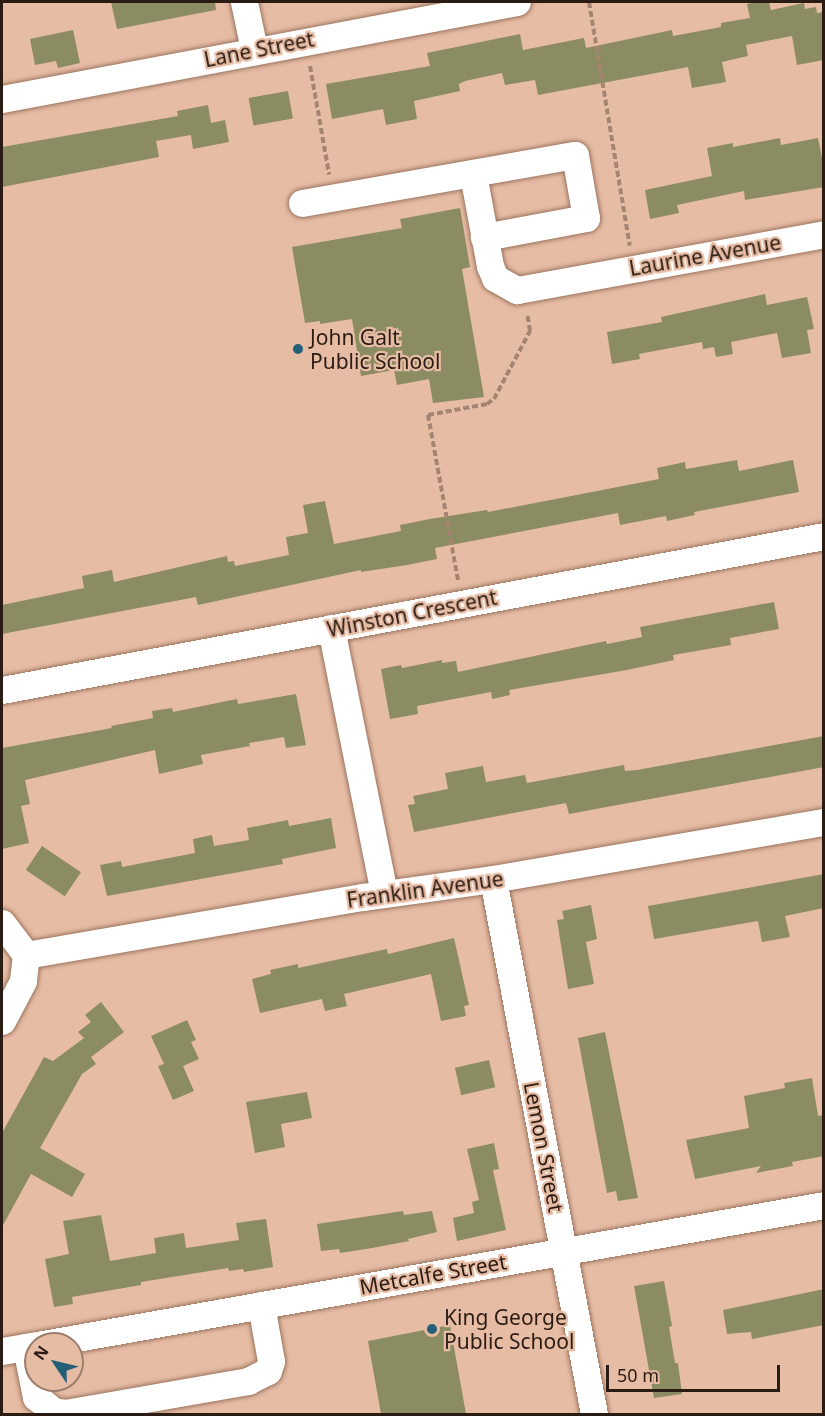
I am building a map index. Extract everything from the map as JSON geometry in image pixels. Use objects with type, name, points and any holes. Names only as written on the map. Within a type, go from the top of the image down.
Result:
[{"type":"street","points":[[244,2],[254,49]]},
{"type":"street","name":"Lane Street","points":[[2,99],[254,49],[517,2]]},
{"type":"street","points":[[302,203],[575,155],[586,218],[484,237]]},
{"type":"street","points":[[473,174],[484,237],[495,278],[516,290],[524,289]]},
{"type":"street","name":"Laurine Avenue","points":[[524,289],[824,234]]},
{"type":"street","name":"Winston Crescent","points":[[2,690],[823,536]]},
{"type":"street","points":[[332,628],[384,894]]},
{"type":"street","name":"Franklin Avenue","points":[[26,955],[384,894],[493,879],[824,822]]},
{"type":"street","name":"Lemon Street","points":[[493,879],[594,1414]]},
{"type":"street","points":[[2,923],[26,955],[23,981],[2,1022]]},
{"type":"street","name":"Metcalfe Street","points":[[84,1337],[824,1205]]},
{"type":"street","points":[[35,1392],[36,1397],[54,1411],[65,1413],[248,1381],[268,1371],[271,1361],[261,1305]]},
{"type":"path","points":[[589,2],[630,246]]},
{"type":"path","points":[[305,40],[334,197]]},
{"type":"path","points":[[458,579],[428,415],[487,404],[494,399],[530,331],[524,289]]},
{"type":"building","points":[[111,2],[215,2],[216,10],[117,29]]},
{"type":"building","points":[[769,2],[771,10],[804,3],[805,9],[816,7],[817,13],[824,12],[824,60],[797,65],[792,36],[746,45],[748,56],[722,62],[726,82],[692,88],[688,67],[538,95],[535,80],[505,85],[502,73],[465,81],[459,84],[460,91],[414,101],[417,119],[386,125],[383,109],[332,119],[326,84],[430,66],[427,53],[520,34],[523,50],[584,38],[586,48],[672,30],[673,36],[721,27],[721,23],[750,18],[747,4]]},
{"type":"building","points":[[73,30],[80,63],[58,68],[56,61],[35,65],[30,39]]},
{"type":"building","points":[[288,91],[293,119],[253,126],[249,98]]},
{"type":"building","points":[[208,105],[211,123],[225,120],[229,142],[193,149],[191,135],[156,141],[159,157],[2,187],[2,147],[178,116],[177,111]]},
{"type":"building","points":[[780,138],[781,145],[818,138],[824,168],[824,187],[745,200],[744,191],[677,205],[679,213],[650,219],[645,190],[712,176],[707,148],[733,143],[733,147]]},
{"type":"building","points":[[460,208],[470,267],[462,269],[484,397],[433,403],[429,379],[397,385],[394,370],[361,376],[352,319],[320,324],[320,321],[305,323],[292,247],[402,228],[400,219]]},
{"type":"building","points":[[765,294],[767,305],[807,297],[814,329],[807,330],[811,353],[782,358],[777,333],[731,342],[733,354],[716,357],[714,347],[703,349],[702,342],[639,354],[640,359],[612,364],[607,332],[662,322],[661,317]]},
{"type":"building","points":[[737,460],[739,471],[793,460],[799,492],[694,512],[695,515],[667,521],[666,516],[620,525],[618,513],[435,548],[437,559],[407,565],[361,572],[361,570],[198,605],[196,597],[2,634],[2,605],[84,588],[82,576],[112,570],[114,582],[227,556],[228,562],[234,561],[235,566],[289,555],[286,537],[308,533],[303,505],[325,501],[334,544],[401,531],[400,525],[430,519],[487,510],[488,512],[659,479],[657,468],[685,462],[686,469]]},
{"type":"building","points":[[774,602],[779,629],[730,638],[731,645],[673,655],[674,660],[627,670],[509,690],[510,695],[492,699],[491,692],[417,706],[418,714],[390,719],[381,669],[401,665],[402,668],[442,660],[442,663],[456,661],[458,672],[606,641],[607,644],[642,637],[640,627]]},
{"type":"building","points":[[296,694],[306,745],[286,748],[284,737],[249,743],[250,746],[201,755],[203,764],[159,774],[155,750],[25,780],[30,804],[21,806],[29,843],[2,849],[2,748],[112,728],[111,726],[153,718],[152,711],[172,708],[173,712],[237,699],[238,704]]},
{"type":"building","points":[[824,736],[824,767],[569,814],[566,803],[414,832],[408,805],[415,804],[413,796],[448,789],[445,773],[483,766],[486,782],[525,775],[527,783],[624,765],[625,771],[637,770]]},
{"type":"building","points":[[331,818],[336,848],[282,859],[283,864],[107,896],[100,865],[121,861],[122,867],[195,853],[193,839],[212,835],[214,846],[249,840],[247,828],[288,820],[289,826]]},
{"type":"building","points":[[42,846],[81,872],[65,896],[26,870]]},
{"type":"building","points":[[824,874],[824,908],[785,916],[790,937],[762,942],[758,921],[654,939],[648,906]]},
{"type":"building","points":[[591,905],[597,939],[586,942],[594,984],[568,989],[557,920],[564,919],[562,911]]},
{"type":"building","points":[[454,938],[469,1005],[464,1006],[466,1016],[441,1021],[431,974],[344,994],[347,1006],[325,1011],[322,999],[260,1013],[252,979],[271,974],[270,970],[298,964],[298,968],[387,949],[388,954]]},
{"type":"building","points":[[101,1002],[124,1032],[91,1057],[96,1064],[82,1074],[40,1148],[85,1174],[72,1197],[31,1174],[2,1227],[2,1133],[44,1057],[53,1061],[84,1038],[78,1032],[91,1022],[85,1015]]},
{"type":"building","points":[[187,1020],[196,1040],[191,1042],[199,1059],[183,1066],[194,1091],[173,1100],[158,1066],[164,1064],[151,1036]]},
{"type":"building","points":[[605,1032],[638,1198],[618,1201],[616,1191],[607,1193],[578,1038]]},
{"type":"building","points":[[489,1060],[495,1087],[461,1095],[455,1068]]},
{"type":"building","points":[[812,1078],[818,1116],[824,1115],[824,1156],[792,1162],[793,1166],[756,1173],[761,1166],[695,1179],[686,1140],[749,1128],[744,1096],[785,1088],[784,1083]]},
{"type":"building","points":[[307,1092],[312,1118],[281,1124],[285,1147],[255,1153],[246,1102]]},
{"type":"building","points":[[494,1143],[499,1169],[493,1170],[506,1230],[457,1241],[453,1218],[474,1213],[472,1202],[479,1200],[467,1149]]},
{"type":"building","points":[[403,1211],[404,1215],[432,1211],[437,1232],[408,1239],[409,1241],[372,1248],[340,1253],[339,1249],[321,1251],[317,1224]]},
{"type":"building","points":[[101,1215],[110,1261],[156,1253],[154,1238],[184,1233],[186,1248],[239,1240],[236,1223],[266,1219],[273,1267],[244,1272],[243,1269],[229,1271],[228,1268],[141,1282],[141,1285],[72,1297],[73,1304],[54,1307],[45,1259],[69,1254],[63,1221]]},
{"type":"building","points":[[664,1281],[672,1326],[669,1327],[675,1363],[678,1363],[682,1394],[654,1398],[634,1286]]},
{"type":"building","points":[[824,1289],[824,1325],[752,1339],[751,1332],[727,1334],[723,1310]]},
{"type":"building","points":[[450,1325],[466,1414],[381,1414],[368,1341]]},
{"type":"place","name":"John Galt Public School","points":[[298,349]]},
{"type":"place","name":"King George Public School","points":[[432,1329]]}]
